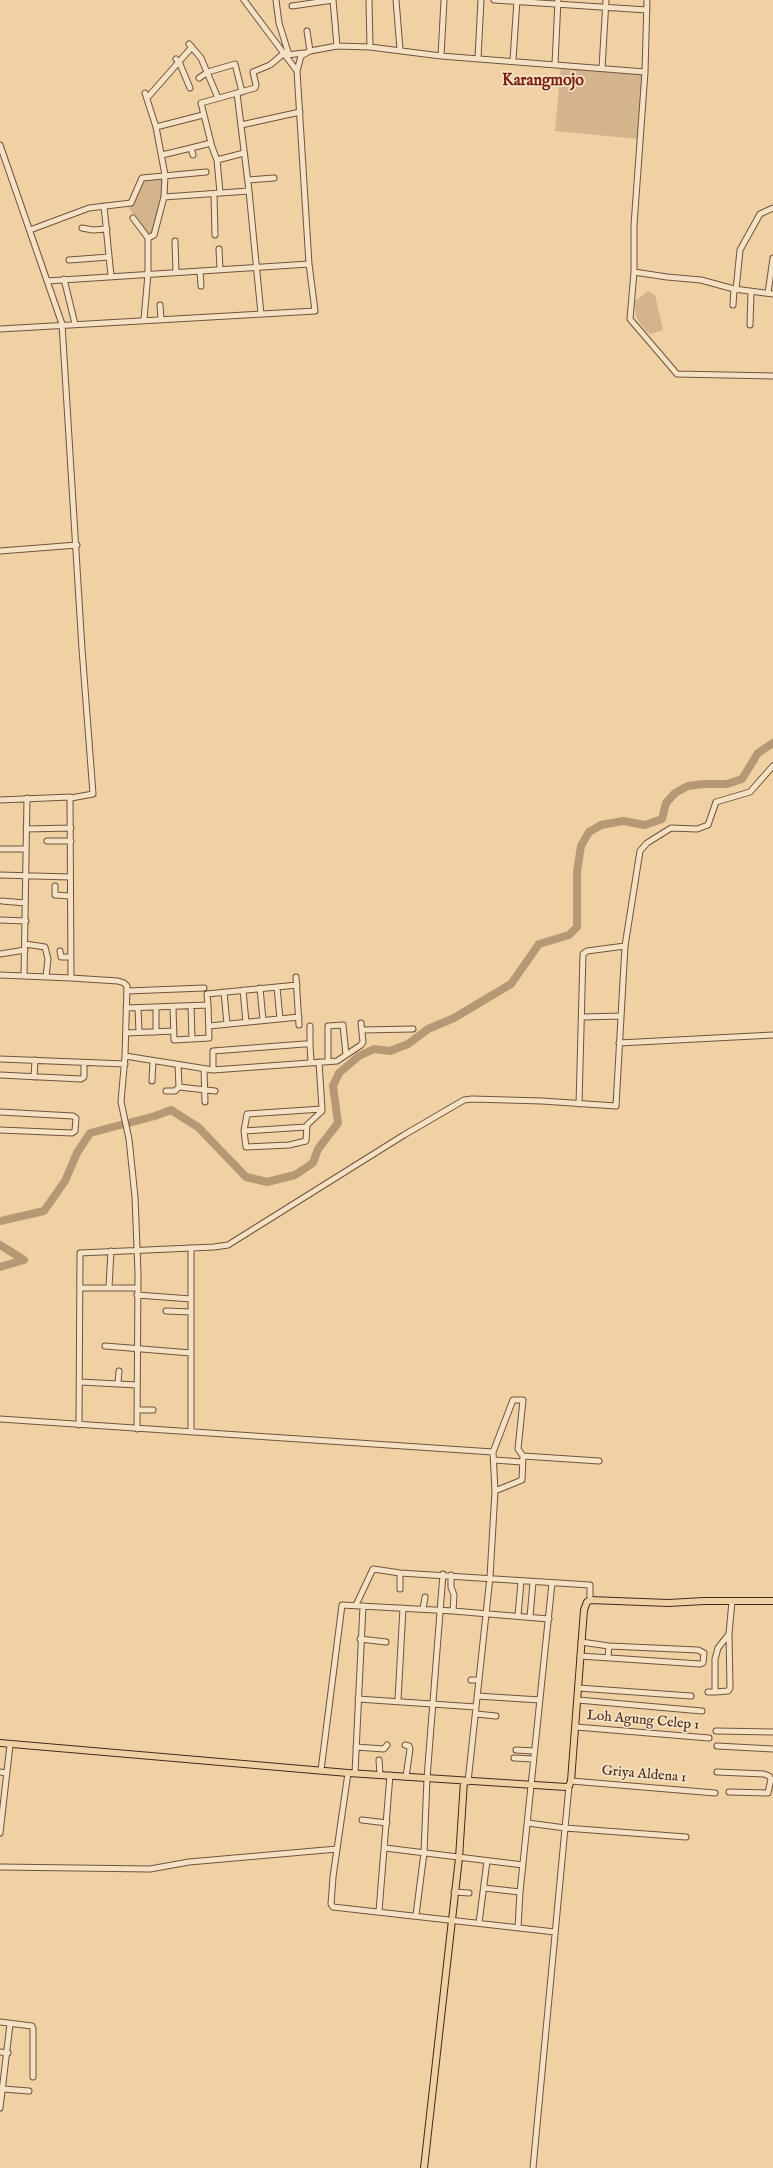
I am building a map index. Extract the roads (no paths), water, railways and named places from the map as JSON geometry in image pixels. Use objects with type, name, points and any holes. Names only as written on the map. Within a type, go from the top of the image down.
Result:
[{"type":"main road","points":[[0,1743],[351,1773],[563,1787],[570,1783],[576,1727],[584,1606],[590,1600],[668,1603],[773,1601]]},
{"type":"main road","points":[[424,2168],[459,1858],[466,1781]]},
{"type":"street","points":[[244,0],[297,71]]},
{"type":"street","points":[[276,0],[285,55]]},
{"type":"street","points":[[292,6],[307,2],[333,0],[337,46]]},
{"type":"street","points":[[369,0],[370,47]]},
{"type":"street","points":[[396,0],[400,49]]},
{"type":"street","points":[[441,56],[444,0]]},
{"type":"street","points":[[478,58],[480,0]]},
{"type":"street","points":[[494,0],[558,2],[647,10]]},
{"type":"street","points":[[602,68],[606,0]]},
{"type":"street","points":[[647,0],[645,72],[634,225],[634,272],[630,319],[677,374],[773,376]]},
{"type":"street","points":[[513,60],[517,1]]},
{"type":"street","points":[[555,64],[558,2]]},
{"type":"street","points":[[307,32],[310,51]]},
{"type":"street","points":[[148,238],[154,235],[164,197],[165,175],[156,127],[146,95],[190,45],[199,55],[208,72],[218,98]]},
{"type":"street","points":[[220,193],[217,160],[203,114],[202,102],[239,93],[256,87],[254,71],[270,65],[285,55],[304,53],[337,46],[370,47],[400,49],[441,56],[513,60],[645,72]]},
{"type":"street","points":[[0,329],[144,319],[315,311],[309,264],[297,71],[299,60],[304,53]]},
{"type":"street","points":[[177,60],[190,88]]},
{"type":"street","points":[[199,78],[208,72],[235,64],[261,314]]},
{"type":"street","points":[[241,125],[300,112]]},
{"type":"street","points":[[156,127],[203,114]]},
{"type":"street","points":[[162,155],[211,143]]},
{"type":"street","points":[[0,145],[62,324],[82,650],[93,794],[71,798],[68,796],[0,800]]},
{"type":"street","points":[[191,148],[193,155]]},
{"type":"street","points":[[217,160],[244,153]]},
{"type":"street","points":[[30,230],[84,210],[131,203],[142,178],[206,172]]},
{"type":"street","points":[[248,180],[274,178]]},
{"type":"street","points":[[164,197],[249,191]]},
{"type":"street","points":[[214,194],[215,235]]},
{"type":"street","points":[[104,206],[111,276]]},
{"type":"street","points":[[733,305],[740,250],[760,214],[773,208]]},
{"type":"street","points":[[133,218],[148,238],[148,274],[144,319]]},
{"type":"street","points":[[82,228],[93,230],[107,229]]},
{"type":"street","points":[[175,241],[176,272]]},
{"type":"street","points":[[219,249],[220,269]]},
{"type":"street","points":[[69,260],[109,257]]},
{"type":"street","points":[[634,272],[667,278],[700,280],[735,289],[770,294],[773,258]]},
{"type":"street","points":[[47,280],[309,264]]},
{"type":"street","points":[[200,271],[201,286]]},
{"type":"street","points":[[64,279],[75,324]]},
{"type":"street","points":[[750,325],[751,292]]},
{"type":"street","points":[[160,305],[161,319]]},
{"type":"street","points":[[0,551],[76,545]]},
{"type":"street","points":[[79,1425],[80,1253],[136,1249],[214,1247],[233,1242],[404,1135],[464,1100],[472,1099],[616,1106],[621,1043],[625,946],[637,864],[641,847],[674,827],[697,829],[708,825],[716,802],[746,794],[773,766]]},
{"type":"street","points":[[24,976],[27,798]]},
{"type":"street","points":[[71,798],[71,978]]},
{"type":"street","points":[[26,829],[71,828]]},
{"type":"street","points":[[47,841],[71,841]]},
{"type":"street","points":[[0,848],[26,849]]},
{"type":"street","points":[[0,876],[70,877]]},
{"type":"street","points":[[55,886],[55,895],[70,896]]},
{"type":"street","points":[[2,901],[25,903]]},
{"type":"street","points":[[0,920],[26,921]]},
{"type":"street","points":[[25,944],[45,947],[48,959],[46,977]]},
{"type":"street","points":[[579,1104],[583,954],[587,951],[625,946]]},
{"type":"street","points":[[0,954],[25,950]]},
{"type":"street","points":[[60,951],[61,958],[70,957]]},
{"type":"street","points":[[0,975],[122,982],[126,985],[125,1064],[121,1094],[132,1165],[138,1288],[137,1429]]},
{"type":"street","points":[[296,977],[299,1025]]},
{"type":"street","points":[[173,1007],[174,1040],[209,1038],[207,994],[297,985]]},
{"type":"street","points":[[277,987],[280,1019]]},
{"type":"street","points":[[127,991],[204,988]]},
{"type":"street","points":[[260,988],[263,1020]]},
{"type":"street","points":[[243,990],[246,1022]]},
{"type":"street","points":[[224,992],[227,1024]]},
{"type":"street","points":[[126,1008],[208,1005]]},
{"type":"street","points":[[191,1006],[192,1039]]},
{"type":"street","points":[[156,1007],[156,1032]]},
{"type":"street","points":[[138,1008],[139,1032]]},
{"type":"street","points":[[582,1017],[621,1016]]},
{"type":"street","points":[[208,1026],[299,1017]]},
{"type":"street","points":[[125,1056],[213,1070],[328,1061],[341,1059],[361,1045],[361,1023]]},
{"type":"street","points":[[328,1061],[328,1026],[343,1025],[346,1055]]},
{"type":"street","points":[[310,1026],[311,1062]]},
{"type":"street","points":[[362,1030],[414,1029]]},
{"type":"street","points":[[126,1033],[174,1031]]},
{"type":"street","points":[[621,1043],[773,1035]]},
{"type":"street","points":[[213,1070],[213,1051],[310,1044]]},
{"type":"street","points":[[0,1059],[125,1064]]},
{"type":"street","points":[[34,1076],[35,1060]]},
{"type":"street","points":[[152,1082],[153,1061]]},
{"type":"street","points":[[244,1131],[306,1127],[322,1113],[319,1062]]},
{"type":"street","points":[[0,1075],[83,1079],[84,1063]]},
{"type":"street","points":[[166,1091],[176,1091],[179,1087],[178,1065]]},
{"type":"street","points":[[204,1069],[205,1102]]},
{"type":"street","points":[[179,1087],[215,1091]]},
{"type":"street","points":[[306,1127],[305,1141],[289,1145],[249,1148],[246,1146],[244,1131],[248,1114],[322,1109]]},
{"type":"street","points":[[0,1112],[73,1116],[76,1118],[75,1132],[72,1133],[0,1130]]},
{"type":"street","points":[[191,1248],[191,1432]]},
{"type":"street","points":[[109,1287],[111,1251]]},
{"type":"street","points":[[80,1288],[138,1288]]},
{"type":"street","points":[[137,1295],[191,1299]]},
{"type":"street","points":[[166,1311],[191,1312]]},
{"type":"street","points":[[105,1346],[191,1353]]},
{"type":"street","points":[[118,1383],[119,1371]]},
{"type":"street","points":[[80,1382],[137,1385]]},
{"type":"street","points":[[466,1781],[476,1714],[490,1578],[495,1491],[493,1452],[512,1401],[516,1399],[524,1402],[518,1449],[523,1456],[521,1481],[495,1491]]},
{"type":"street","points":[[137,1410],[153,1410]]},
{"type":"street","points":[[0,1419],[493,1452]]},
{"type":"street","points":[[523,1456],[599,1461]]},
{"type":"street","points":[[494,1460],[522,1462]]},
{"type":"street","points":[[356,1605],[373,1569],[590,1585],[590,1600]]},
{"type":"street","points":[[400,1572],[400,1588]]},
{"type":"street","points":[[416,1915],[424,1853],[426,1778],[434,1702],[443,1574]]},
{"type":"street","points":[[451,1575],[454,1595],[453,1611]]},
{"type":"street","points":[[518,1616],[521,1581]]},
{"type":"street","points":[[530,1617],[533,1582]]},
{"type":"street","points":[[518,1928],[533,1759],[552,1583]]},
{"type":"street","points":[[423,1609],[425,1597]]},
{"type":"street","points":[[708,1692],[728,1691],[730,1688],[729,1634],[732,1601]]},
{"type":"street","points":[[321,1770],[341,1608],[344,1604],[549,1619]]},
{"type":"street","points":[[363,1606],[360,1639],[356,1747],[337,1849],[331,1905],[335,1908],[416,1915],[452,1921],[554,1932]]},
{"type":"street","points":[[398,1700],[403,1608]]},
{"type":"street","points":[[715,1692],[715,1659],[718,1648],[729,1634]]},
{"type":"street","points":[[360,1639],[386,1642]]},
{"type":"street","points":[[580,1656],[700,1664],[703,1663],[704,1652],[698,1650],[608,1646],[581,1642]]},
{"type":"street","points":[[608,1646],[608,1657]]},
{"type":"street","points":[[471,1680],[479,1680]]},
{"type":"street","points":[[578,1688],[691,1696]]},
{"type":"street","points":[[477,1696],[540,1700]]},
{"type":"street","points":[[358,1699],[434,1702],[476,1707]]},
{"type":"street","points":[[578,1700],[702,1711]]},
{"type":"street","points":[[476,1714],[496,1716]]},
{"type":"street","name":"Loh Agung Celep 1","points":[[576,1727],[709,1738]]},
{"type":"street","points":[[716,1731],[773,1732]]},
{"type":"street","points":[[0,1833],[10,1744]]},
{"type":"street","points":[[356,1747],[384,1749],[387,1745]]},
{"type":"street","points":[[405,1745],[409,1746],[410,1749],[406,1777]]},
{"type":"street","points":[[717,1746],[773,1748]]},
{"type":"street","points":[[516,1750],[534,1752]]},
{"type":"street","points":[[514,1758],[533,1759]]},
{"type":"street","points":[[379,1760],[380,1774]]},
{"type":"street","points":[[0,1772],[7,1773]]},
{"type":"street","points":[[718,1772],[766,1775],[770,1778],[772,1783],[768,1793],[729,1792]]},
{"type":"street","points":[[379,1911],[390,1775]]},
{"type":"street","points":[[533,2168],[554,1932],[570,1783]]},
{"type":"street","name":"Griya Aldena 1","points":[[570,1783],[715,1793]]},
{"type":"street","points":[[362,1820],[387,1823]]},
{"type":"street","points":[[528,1823],[565,1828],[686,1837]]},
{"type":"street","points":[[385,1848],[523,1865]]},
{"type":"street","points":[[0,1867],[150,1869],[189,1862],[337,1849]]},
{"type":"street","points":[[480,1923],[487,1861]]},
{"type":"street","points":[[484,1888],[520,1892]]},
{"type":"street","points":[[454,1892],[469,1893]]},
{"type":"street","points":[[0,2022],[32,2026],[34,2029],[32,2077]]},
{"type":"street","points":[[0,2108],[8,2053],[10,2024]]},
{"type":"street","points":[[0,2052],[8,2053]]},
{"type":"street","points":[[3,2089],[29,2091]]},
{"type":"waterway","points":[[0,1221],[44,1211],[65,1181],[77,1153],[90,1133],[155,1116],[171,1110],[198,1127],[246,1177],[267,1182],[295,1175],[313,1163],[318,1149],[338,1123],[333,1086],[339,1073],[359,1056],[374,1049],[390,1051],[408,1044],[428,1029],[454,1018],[511,984],[539,944],[569,935],[577,927],[577,872],[581,846],[589,832],[601,825],[623,821],[645,825],[662,819],[666,803],[675,793],[688,786],[727,784],[742,779],[758,753],[773,743]]},
{"type":"waterway","points":[[0,1245],[24,1260],[0,1267]]},
{"type":"district","name":"Karangmojo","points":[[543,82]]}]
